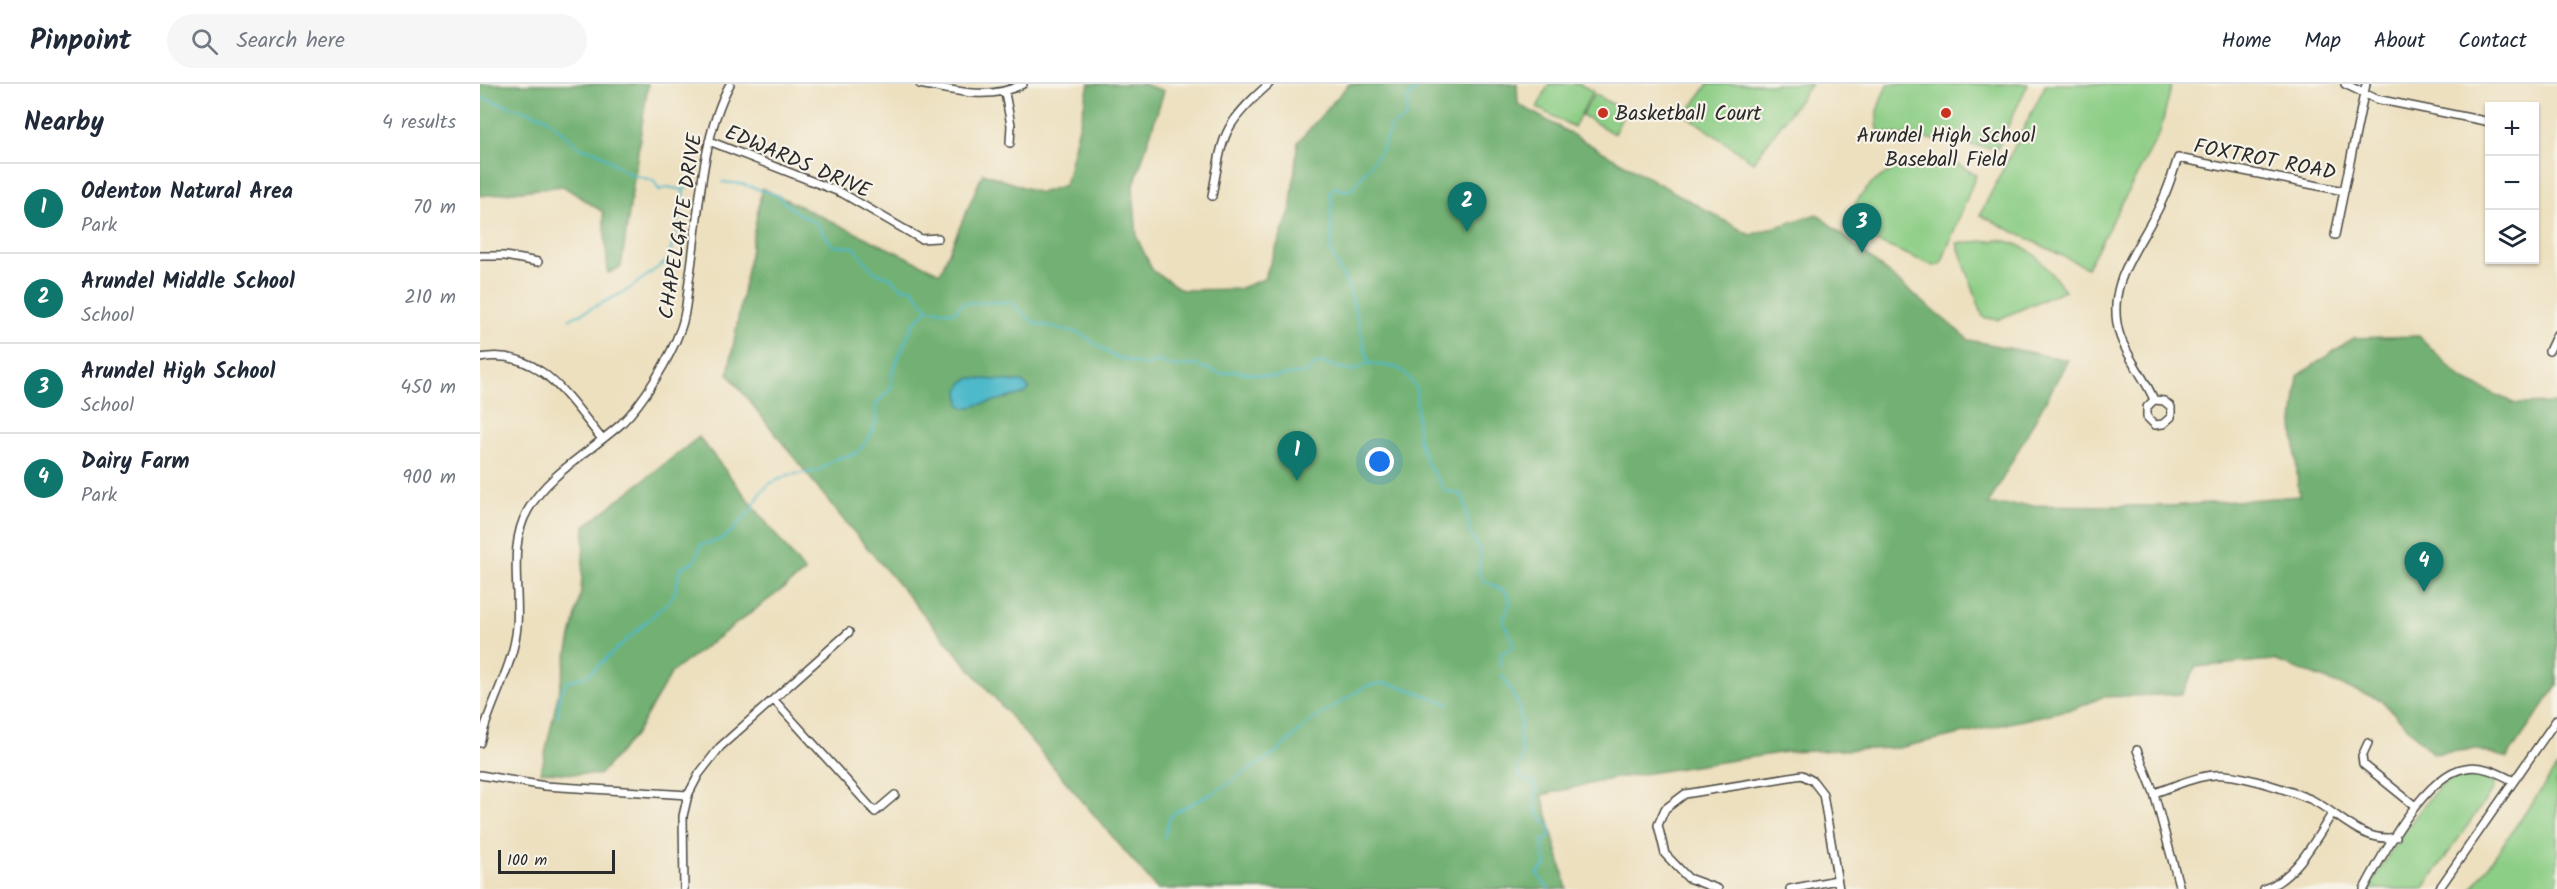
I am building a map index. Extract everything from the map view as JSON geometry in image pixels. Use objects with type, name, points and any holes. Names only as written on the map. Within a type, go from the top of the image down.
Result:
[{"type":"street","name":"CHAPELGATE DRIVE","points":[[480,743],[487,715],[516,636],[517,553],[520,530],[527,511],[539,494],[637,405],[664,362],[682,327],[710,141],[718,105],[730,84]]},
{"type":"street","points":[[920,84],[976,94],[1005,93],[1023,84]]},
{"type":"street","points":[[1212,196],[1223,139],[1229,124],[1241,108],[1269,84]]},
{"type":"street","points":[[2345,84],[2376,99],[2485,121]]},
{"type":"street","points":[[2335,235],[2366,84]]},
{"type":"street","points":[[1005,93],[1011,125],[1010,144]]},
{"type":"street","name":"EDWARDS DRIVE","points":[[710,141],[842,193],[921,239],[938,238]]},
{"type":"street","name":"FOXTROT ROAD","points":[[2154,400],[2121,336],[2115,310],[2116,293],[2123,271],[2162,201],[2178,158],[2344,191]]},
{"type":"street","points":[[480,256],[505,256],[538,262]]},
{"type":"street","points":[[2549,351],[2557,334]]},
{"type":"street","points":[[480,358],[497,355],[520,360],[539,368],[554,382],[602,439]]},
{"type":"street","points":[[684,889],[682,826],[688,795],[699,774],[720,747],[849,632]]},
{"type":"street","points":[[774,700],[875,812],[895,795]]},
{"type":"street","points":[[2439,889],[2557,719]]},
{"type":"street","points":[[2368,743],[2362,756],[2363,764],[2415,806]]},
{"type":"street","points":[[2137,750],[2154,793],[2180,889]]},
{"type":"street","points":[[2364,889],[2415,806],[2440,778],[2459,769],[2490,769],[2514,781]]},
{"type":"street","points":[[480,775],[545,786],[688,795]]},
{"type":"street","points":[[1718,889],[1688,878],[1665,854],[1658,825],[1665,808],[1685,794],[1802,775],[1813,781],[1823,794],[1839,889]]},
{"type":"street","points":[[2154,793],[2203,777],[2225,775],[2311,800],[2377,838],[2396,837]]},
{"type":"street","points":[[2264,889],[2274,886],[2291,872],[2332,814]]},
{"type":"street","points":[[1790,889],[1837,880]]},
{"type":"green space","points":[[480,84],[648,84],[621,267],[608,273],[603,212],[563,186],[480,196]]},
{"type":"green space","points":[[1089,84],[1143,84],[1164,91],[1133,188],[1137,238],[1153,271],[1182,290],[1238,289],[1264,279],[1290,212],[1298,142],[1349,84],[1517,84],[1518,104],[1750,235],[1817,214],[1969,340],[2068,360],[1988,505],[2170,506],[2299,496],[2293,423],[2298,376],[2353,338],[2419,336],[2462,379],[2516,404],[2557,403],[2557,686],[2507,758],[2475,749],[2433,754],[2381,700],[2274,660],[2196,667],[2182,694],[2102,697],[2077,708],[1898,748],[1786,752],[1610,779],[1542,795],[1567,889],[1157,889],[842,518],[728,374],[762,188],[940,273],[983,173],[1040,193],[1065,185]]},
{"type":"green space","points":[[1549,84],[1579,84],[1593,91],[1574,127],[1537,108]]},
{"type":"green space","points":[[1708,84],[1811,84],[1753,162],[1686,115]]},
{"type":"green space","name":"Arundel High School Baseball Field","points":[[1888,84],[2028,84],[1997,149],[1879,132],[1877,113]]},
{"type":"green space","points":[[2046,84],[2172,84],[2160,132],[2087,268],[1980,215]]},
{"type":"green space","name":"Basketball Court","points":[[1594,94],[1625,111],[1614,134],[1582,115]]},
{"type":"green space","points":[[1927,161],[1954,162],[1976,175],[1941,264],[1934,266],[1844,228],[1849,214],[1865,190],[1875,181],[1899,167]]},
{"type":"green space","points":[[2001,240],[2031,252],[2065,290],[1997,320],[1983,317],[1957,243]]},
{"type":"green space","points":[[699,437],[805,572],[672,672],[635,735],[599,775],[541,772],[581,592],[585,526]]},
{"type":"green space","points":[[2557,767],[2557,889],[2472,889]]},
{"type":"green space","points":[[2469,773],[2494,781],[2494,788],[2423,889],[2369,889],[2403,834],[2435,791],[2449,780]]},
{"type":"water","points":[[971,378],[1022,382],[1030,389],[1023,394],[966,408],[960,405],[959,390],[963,382]]},
{"type":"waterway","points":[[1369,363],[1350,291],[1331,252],[1332,202],[1330,193],[1335,187],[1345,191],[1352,189],[1382,149],[1390,127],[1406,118],[1408,97],[1422,84]]},
{"type":"waterway","points":[[480,97],[545,117],[580,148],[596,151],[627,173],[654,181],[659,190],[667,187],[684,190],[691,185]]},
{"type":"waterway","points":[[722,182],[742,184],[777,195],[793,210],[817,224],[833,246],[854,247],[874,272],[890,277],[902,288],[912,288],[928,309],[954,312],[963,303],[1011,302],[1034,323],[1080,333],[1113,356],[1147,366],[1157,361],[1175,367],[1195,365],[1221,374],[1233,371],[1273,377],[1307,373],[1316,364],[1323,363],[1351,371],[1369,363],[1398,368],[1406,374],[1416,388],[1418,438],[1426,461],[1445,491],[1460,494],[1464,498],[1470,534],[1480,551],[1479,571],[1482,579],[1507,593],[1510,603],[1503,622],[1514,642],[1511,648],[1501,654],[1500,667]]},
{"type":"waterway","points":[[570,319],[626,291],[667,261],[678,228],[684,190]]},
{"type":"waterway","points":[[558,717],[559,695],[567,682],[588,675],[667,603],[675,593],[680,568],[695,561],[701,545],[722,539],[732,531],[751,510],[762,491],[771,483],[789,475],[818,471],[835,459],[857,453],[871,435],[876,422],[876,404],[892,387],[892,373],[913,324],[928,309]]},
{"type":"waterway","points":[[1502,675],[1517,702],[1521,720],[1519,738],[1523,754],[1517,771],[1521,779],[1534,783],[1537,790],[1534,808],[1551,828],[1550,836],[1542,842],[1546,865],[1537,874],[1549,889]]},
{"type":"waterway","points":[[1164,838],[1169,819],[1175,812],[1215,792],[1274,754],[1311,721],[1366,686],[1385,683],[1449,704]]},
{"type":"place","name":"Basketball Court","points":[[1603,113]]},
{"type":"place","name":"Arundel High School Baseball Field","points":[[1946,113]]},
{"type":"place","name":"Arundel Middle School","points":[[1467,232]]},
{"type":"place","name":"Arundel High School","points":[[1862,253]]},
{"type":"place","name":"Odenton Natural Area","points":[[1297,481]]},
{"type":"place","name":"Dairy Farm","points":[[2424,592]]}]
